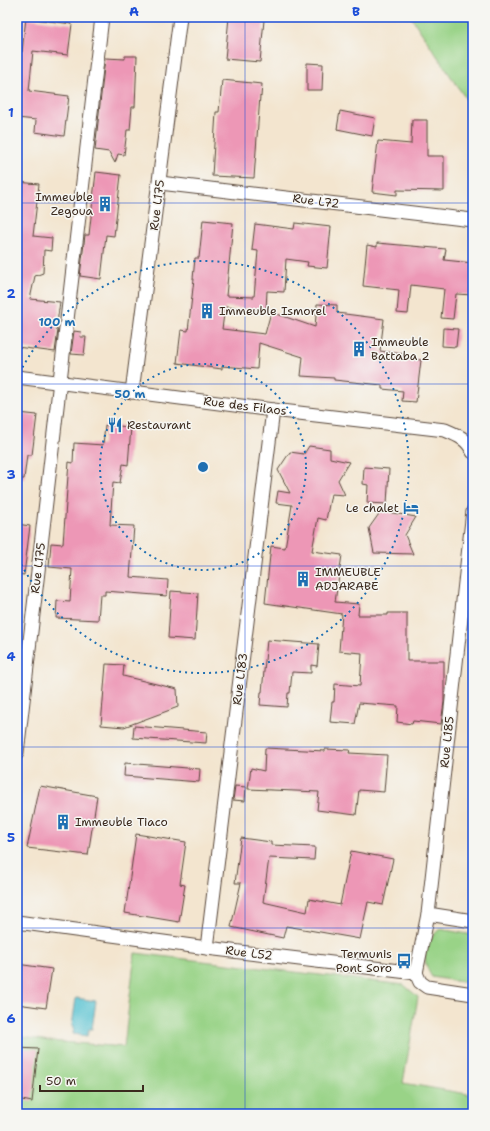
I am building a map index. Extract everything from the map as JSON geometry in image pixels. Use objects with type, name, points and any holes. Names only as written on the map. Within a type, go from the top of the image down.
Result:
[{"type":"street","name":"Rue L175","points":[[17,754],[102,17]]},
{"type":"street","name":"Rue L175","points":[[132,392],[160,183],[180,17]]},
{"type":"street","name":"Rue L72","points":[[160,183],[472,220]]},
{"type":"street","name":"Rue des Filaos","points":[[17,377],[273,410],[445,430],[458,435],[471,448]]},
{"type":"street","name":"Rue L183","points":[[207,948],[273,410]]},
{"type":"street","name":"Rue L185","points":[[416,973],[428,914],[473,511]]},
{"type":"street","points":[[428,914],[473,921]]},
{"type":"street","name":"Rue L52","points":[[17,922],[207,948],[416,973]]},
{"type":"street","points":[[416,973],[420,982],[427,987],[473,994]]},
{"type":"green space","points":[[411,17],[473,17],[473,109],[472,108]]},
{"type":"green space","points":[[440,929],[473,935],[473,984],[432,977],[426,964],[425,957],[427,945],[430,939]]},
{"type":"green space","points":[[135,953],[404,985],[418,997],[403,1083],[473,1095],[471,1114],[17,1114],[17,1036],[49,1041],[124,1047]]},
{"type":"water","points":[[76,998],[96,1001],[92,1029],[89,1029],[87,1036],[73,1034],[74,1026],[72,1026]]},
{"type":"building","points":[[229,17],[264,20],[260,62],[225,59]]},
{"type":"building","points":[[26,18],[72,24],[68,55],[33,51],[29,91],[69,96],[64,136],[35,132],[36,120],[17,118],[17,51],[22,52]]},
{"type":"building","points":[[125,56],[137,56],[135,107],[132,107],[130,130],[127,130],[124,155],[118,154],[115,163],[109,152],[95,150],[105,58],[125,59]]},
{"type":"building","points":[[307,63],[323,64],[322,90],[307,90]]},
{"type":"building","points":[[222,80],[262,84],[254,178],[212,176],[216,112],[219,112]]},
{"type":"building","points":[[340,111],[375,118],[372,136],[337,129]]},
{"type":"building","points":[[412,120],[427,120],[427,156],[444,156],[444,191],[397,190],[397,195],[372,192],[378,141],[411,144]]},
{"type":"building","name":"Immeuble Zegoua","points":[[96,172],[121,175],[114,236],[106,235],[101,279],[80,276],[85,235],[89,235]]},
{"type":"building","points":[[17,182],[39,184],[33,236],[52,238],[51,251],[44,250],[43,273],[35,276],[30,299],[60,302],[55,352],[17,347],[17,308],[19,291],[17,291]]},
{"type":"building","points":[[203,220],[233,223],[226,296],[254,297],[258,251],[252,250],[255,224],[294,229],[295,223],[331,227],[327,268],[307,266],[308,262],[286,259],[284,292],[267,291],[266,310],[225,307],[222,329],[265,334],[271,312],[315,327],[317,304],[337,305],[337,313],[384,319],[380,351],[403,354],[403,358],[421,360],[416,402],[402,401],[403,391],[382,389],[382,385],[334,380],[334,378],[301,376],[303,357],[259,343],[257,369],[222,366],[222,369],[177,363],[181,330],[188,331],[195,258],[199,258]]},
{"type":"building","points":[[377,243],[446,249],[444,260],[473,263],[473,295],[456,294],[453,319],[441,318],[444,289],[411,285],[408,314],[397,313],[399,290],[363,286],[367,245],[377,247]]},
{"type":"building","points":[[443,328],[458,329],[456,347],[442,346]]},
{"type":"building","points":[[74,331],[81,332],[80,337],[86,337],[84,355],[71,354]]},
{"type":"building","points":[[19,413],[37,415],[32,455],[27,455],[24,479],[17,479],[17,428]]},
{"type":"building","points":[[105,425],[131,427],[128,465],[123,464],[120,483],[113,482],[110,525],[134,526],[130,577],[168,580],[167,596],[105,591],[105,595],[100,595],[98,620],[56,618],[57,601],[70,602],[72,569],[49,567],[51,543],[63,544],[69,462],[73,463],[74,443],[103,445]]},
{"type":"building","points":[[309,446],[330,449],[330,458],[349,462],[338,480],[345,495],[331,494],[326,520],[318,518],[312,551],[342,555],[335,602],[359,604],[358,615],[388,615],[388,613],[407,613],[407,661],[444,661],[444,702],[441,724],[413,721],[412,724],[397,722],[398,706],[359,703],[355,724],[330,722],[332,702],[334,702],[335,684],[360,686],[362,653],[339,651],[342,614],[265,603],[271,546],[285,548],[292,505],[276,503],[278,491],[290,493],[278,470],[290,452],[304,454]]},
{"type":"building","points":[[364,467],[389,469],[387,504],[367,503],[368,485],[363,484]]},
{"type":"building","points":[[381,511],[416,517],[405,535],[413,554],[374,553],[369,528]]},
{"type":"building","points":[[17,524],[30,526],[24,575],[17,574]]},
{"type":"building","points":[[171,591],[198,593],[195,640],[168,638]]},
{"type":"building","points":[[267,640],[319,644],[317,666],[311,665],[311,673],[292,672],[287,707],[260,705]]},
{"type":"building","points":[[106,664],[124,665],[123,676],[177,689],[178,707],[124,727],[101,725]]},
{"type":"building","points":[[134,726],[207,732],[206,743],[133,738]]},
{"type":"building","points":[[265,748],[325,751],[325,749],[350,750],[349,753],[387,755],[384,792],[359,790],[356,815],[317,810],[319,792],[248,789],[251,768],[264,771]]},
{"type":"building","points":[[125,763],[200,769],[199,782],[124,776]]},
{"type":"building","name":"Immeuble Tiaco","points":[[40,786],[97,796],[88,855],[27,848]]},
{"type":"building","points":[[235,786],[246,787],[245,801],[233,800]]},
{"type":"building","points":[[136,834],[186,842],[180,884],[185,885],[179,922],[125,913]]},
{"type":"building","points":[[241,838],[271,842],[271,845],[315,847],[314,860],[269,858],[263,902],[307,912],[309,899],[340,905],[351,851],[393,859],[383,905],[368,902],[360,939],[286,926],[283,938],[231,927],[241,883],[235,883]]},
{"type":"building","points":[[17,964],[52,969],[46,1008],[17,1004]]},
{"type":"building","points":[[17,1048],[38,1049],[32,1102],[17,1099]]},
{"type":"place","name":"Immeuble Zegoua","points":[[105,204]]},
{"type":"place","name":"Immeuble Ismorel","points":[[207,311]]},
{"type":"place","name":"Immeuble Battaba 2","points":[[359,349]]},
{"type":"place","name":"Restaurant","points":[[115,425]]},
{"type":"place","name":"Le chalet","points":[[411,508]]},
{"type":"place","name":"IMMEUBLE ADJARABE","points":[[303,579]]},
{"type":"place","name":"Immeuble Tiaco","points":[[63,822]]},
{"type":"place","name":"Termunis Pont Soro","points":[[404,961]]}]
